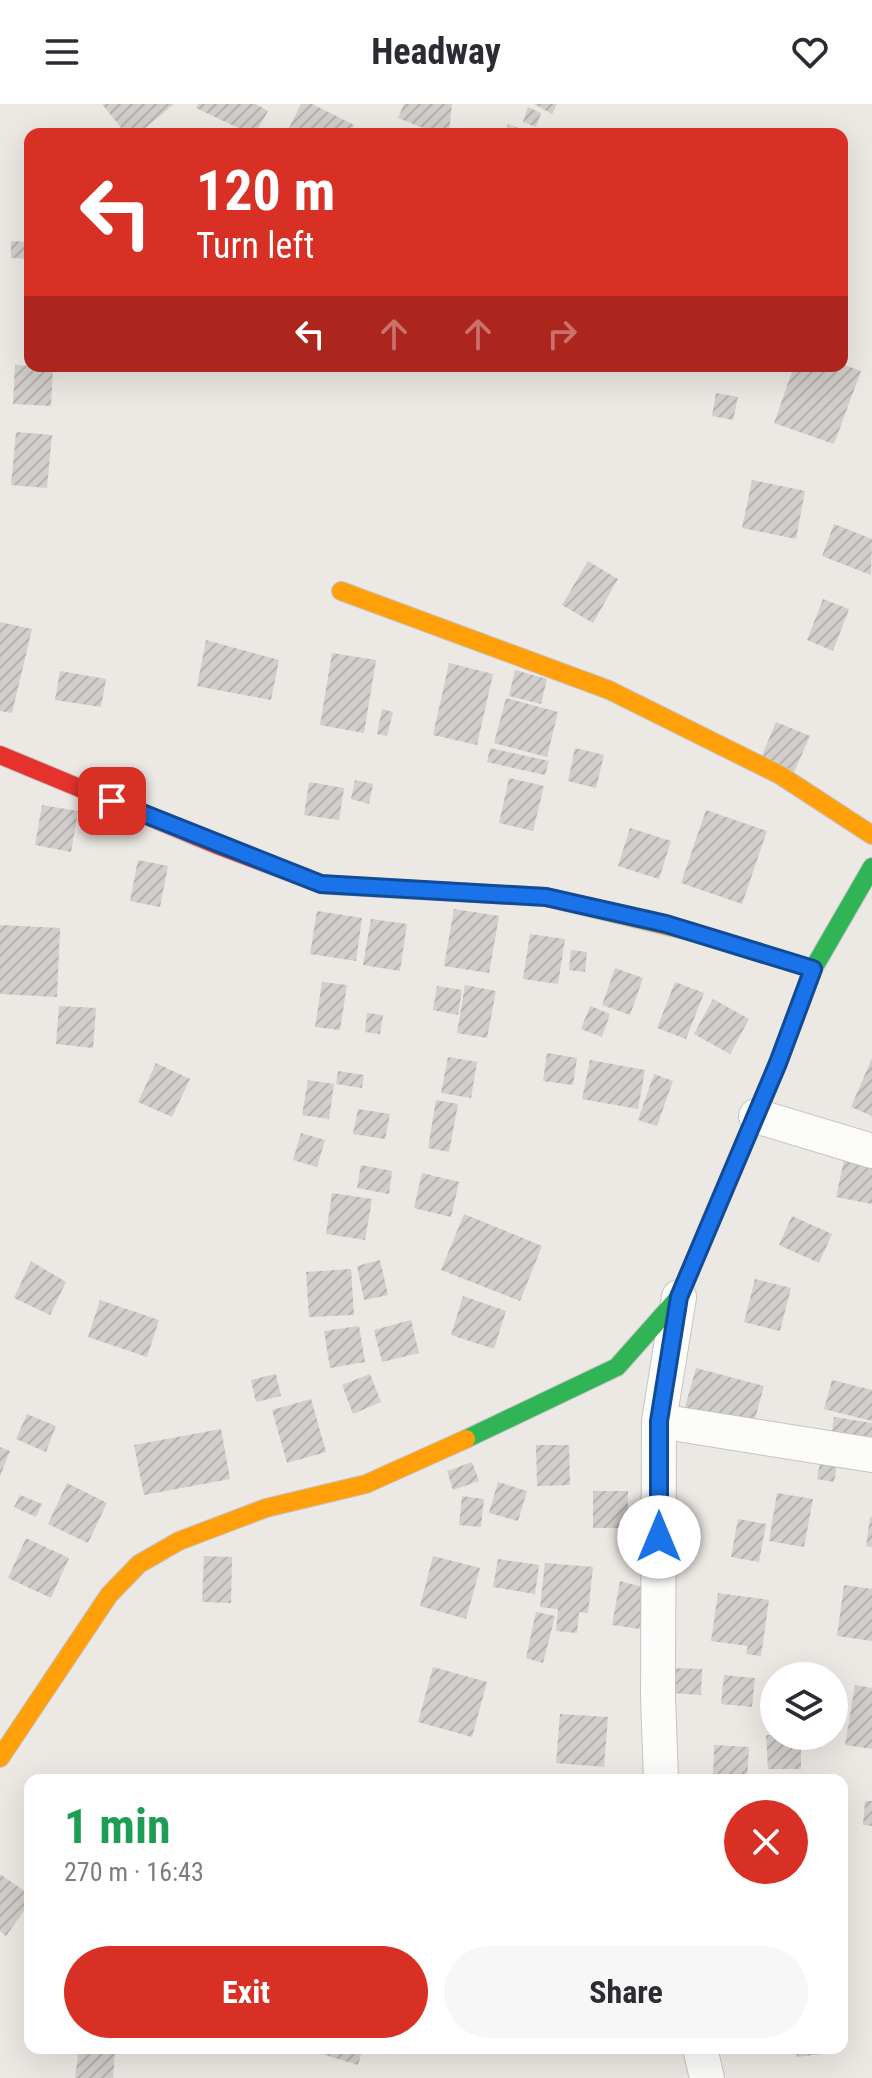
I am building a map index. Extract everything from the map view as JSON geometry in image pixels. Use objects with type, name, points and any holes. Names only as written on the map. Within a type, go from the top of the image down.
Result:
[{"type":"street","points":[[341,591],[609,690],[780,775],[872,835]]},
{"type":"street","points":[[0,755],[217,845],[321,884],[546,897],[666,924],[813,969]]},
{"type":"street","points":[[661,1774],[659,1421],[679,1297],[756,1116],[813,969],[872,867]]},
{"type":"street","points":[[756,1116],[872,1151]]},
{"type":"street","points":[[0,1758],[109,1595],[139,1564],[179,1541],[266,1508],[366,1484],[617,1367],[679,1297]]},
{"type":"street","points":[[659,1421],[872,1455]]},
{"type":"street","points":[[701,2054],[707,2078]]},
{"type":"building","points":[[102,104],[174,104],[145,128],[121,128]]},
{"type":"building","points":[[198,104],[256,104],[268,111],[258,128],[238,128],[196,108]]},
{"type":"building","points":[[301,104],[312,104],[354,125],[353,128],[289,128]]},
{"type":"building","points":[[404,104],[452,104],[450,128],[423,128],[398,118]]},
{"type":"building","points":[[534,104],[557,104],[552,114]]},
{"type":"building","points":[[528,107],[541,113],[536,127],[523,122]]},
{"type":"building","points":[[11,241],[24,242],[24,259],[11,258]]},
{"type":"building","points":[[15,365],[24,365],[24,372],[53,372],[51,406],[13,404]]},
{"type":"building","points":[[848,366],[861,371],[834,444],[774,423],[792,372],[848,372]]},
{"type":"building","points":[[716,393],[738,397],[733,420],[712,416]]},
{"type":"building","points":[[16,432],[52,435],[47,488],[11,485]]},
{"type":"building","points":[[752,480],[805,491],[796,539],[742,528]]},
{"type":"building","points":[[834,524],[872,539],[871,575],[822,556]]},
{"type":"building","points":[[588,561],[618,579],[593,623],[562,605]]},
{"type":"building","points":[[823,599],[849,609],[833,651],[807,640]]},
{"type":"building","points":[[0,622],[32,629],[12,713],[0,711]]},
{"type":"building","points":[[206,640],[279,660],[271,700],[197,686]]},
{"type":"building","points":[[332,653],[376,660],[364,733],[320,725]]},
{"type":"building","points":[[449,663],[493,674],[477,745],[433,735]]},
{"type":"building","points":[[515,670],[547,679],[541,704],[509,696]]},
{"type":"building","points":[[60,671],[106,679],[101,707],[55,700]]},
{"type":"building","points":[[506,698],[558,712],[547,757],[494,743]]},
{"type":"building","points":[[382,709],[393,712],[387,736],[377,734]]},
{"type":"building","points":[[776,722],[810,736],[794,772],[761,758]]},
{"type":"building","points":[[490,748],[549,761],[545,775],[487,762]]},
{"type":"building","points":[[575,748],[604,755],[596,788],[568,781]]},
{"type":"building","points":[[509,778],[544,786],[533,831],[499,823]]},
{"type":"building","points":[[355,780],[373,784],[369,804],[351,799]]},
{"type":"building","points":[[309,782],[344,788],[339,820],[304,815]]},
{"type":"building","points":[[42,805],[78,811],[71,852],[35,845]]},
{"type":"building","points":[[706,810],[767,831],[742,904],[681,883]]},
{"type":"building","points":[[630,828],[671,841],[659,879],[618,866]]},
{"type":"building","points":[[138,860],[168,866],[160,907],[130,901]]},
{"type":"building","points":[[454,909],[499,916],[489,973],[444,966]]},
{"type":"building","points":[[317,911],[362,918],[356,961],[310,954]]},
{"type":"building","points":[[371,919],[407,924],[400,971],[363,965]]},
{"type":"building","points":[[0,925],[60,928],[57,997],[0,994]]},
{"type":"building","points":[[530,934],[565,939],[558,984],[523,979]]},
{"type":"building","points":[[571,950],[587,952],[585,972],[569,970]]},
{"type":"building","points":[[615,968],[643,978],[630,1015],[602,1005]]},
{"type":"building","points":[[322,982],[347,985],[340,1030],[315,1027]]},
{"type":"building","points":[[675,982],[704,993],[686,1039],[657,1028]]},
{"type":"building","points":[[465,985],[496,991],[487,1038],[457,1033]]},
{"type":"building","points":[[437,986],[462,990],[458,1015],[433,1010]]},
{"type":"building","points":[[713,999],[749,1019],[730,1054],[694,1034]]},
{"type":"building","points":[[59,1006],[96,1008],[93,1048],[56,1044]]},
{"type":"building","points":[[590,1006],[610,1014],[602,1037],[581,1029]]},
{"type":"building","points":[[367,1013],[383,1015],[380,1034],[365,1032]]},
{"type":"building","points":[[547,1053],[577,1058],[573,1085],[543,1081]]},
{"type":"building","points":[[448,1057],[477,1062],[471,1098],[441,1093]]},
{"type":"building","points":[[872,1058],[872,1116],[851,1107]]},
{"type":"building","points":[[590,1060],[645,1070],[638,1109],[582,1099]]},
{"type":"building","points":[[156,1063],[190,1079],[172,1117],[138,1102]]},
{"type":"building","points":[[338,1071],[364,1075],[362,1088],[336,1084]]},
{"type":"building","points":[[654,1074],[673,1081],[657,1126],[638,1120]]},
{"type":"building","points":[[308,1080],[334,1084],[329,1119],[302,1115]]},
{"type":"building","points":[[436,1100],[458,1104],[449,1152],[428,1148]]},
{"type":"building","points":[[358,1109],[390,1114],[385,1139],[353,1134]]},
{"type":"building","points":[[301,1133],[325,1140],[317,1167],[293,1160]]},
{"type":"building","points":[[845,1156],[872,1161],[872,1204],[836,1197]]},
{"type":"building","points":[[361,1165],[392,1171],[389,1194],[357,1188]]},
{"type":"building","points":[[422,1173],[459,1182],[451,1217],[414,1208]]},
{"type":"building","points":[[332,1193],[372,1199],[365,1240],[326,1234]]},
{"type":"building","points":[[464,1214],[542,1246],[520,1301],[441,1270]]},
{"type":"building","points":[[792,1216],[832,1234],[819,1263],[779,1245]]},
{"type":"building","points":[[380,1260],[388,1295],[364,1300],[357,1266]]},
{"type":"building","points":[[31,1261],[66,1282],[50,1315],[14,1298]]},
{"type":"building","points":[[351,1269],[354,1315],[309,1317],[306,1272]]},
{"type":"building","points":[[755,1279],[791,1288],[780,1331],[744,1322]]},
{"type":"building","points":[[463,1296],[506,1311],[494,1349],[451,1335]]},
{"type":"building","points":[[100,1300],[159,1320],[147,1357],[88,1337]]},
{"type":"building","points":[[411,1320],[419,1353],[382,1362],[374,1330]]},
{"type":"building","points":[[359,1326],[365,1362],[330,1368],[324,1331]]},
{"type":"building","points":[[696,1368],[764,1386],[753,1426],[685,1407]]},
{"type":"building","points":[[276,1374],[281,1396],[256,1402],[251,1380]]},
{"type":"building","points":[[370,1374],[381,1402],[353,1414],[342,1385]]},
{"type":"building","points":[[832,1380],[872,1390],[872,1421],[824,1409]]},
{"type":"building","points":[[311,1399],[326,1452],[287,1463],[272,1410]]},
{"type":"building","points":[[27,1414],[56,1426],[46,1452],[16,1439]]},
{"type":"building","points":[[834,1417],[872,1423],[872,1445],[831,1438]]},
{"type":"building","points":[[221,1429],[230,1479],[144,1495],[134,1445]]},
{"type":"building","points":[[536,1445],[569,1445],[570,1485],[537,1486]]},
{"type":"building","points":[[0,1447],[10,1451],[0,1476]]},
{"type":"building","points":[[472,1462],[479,1481],[453,1490],[447,1471]]},
{"type":"building","points":[[820,1462],[837,1465],[834,1482],[817,1479]]},
{"type":"building","points":[[498,1482],[527,1491],[518,1521],[489,1513]]},
{"type":"building","points":[[67,1483],[107,1503],[88,1543],[48,1524]]},
{"type":"building","points":[[593,1491],[628,1491],[628,1528],[593,1528]]},
{"type":"building","points":[[777,1493],[813,1499],[804,1547],[769,1541]]},
{"type":"building","points":[[20,1495],[42,1504],[36,1517],[14,1507]]},
{"type":"building","points":[[462,1496],[484,1499],[481,1527],[459,1525]]},
{"type":"building","points":[[872,1517],[872,1547],[866,1546]]},
{"type":"building","points":[[738,1519],[766,1524],[759,1562],[731,1557]]},
{"type":"building","points":[[26,1538],[69,1558],[51,1598],[8,1578]]},
{"type":"building","points":[[204,1556],[232,1557],[231,1603],[202,1602]]},
{"type":"building","points":[[433,1556],[480,1568],[466,1619],[420,1606]]},
{"type":"building","points":[[498,1559],[539,1565],[535,1594],[493,1587]]},
{"type":"building","points":[[545,1563],[593,1567],[588,1613],[579,1612],[577,1633],[556,1631],[558,1609],[540,1607]]},
{"type":"building","points":[[620,1581],[646,1588],[640,1629],[612,1625]]},
{"type":"building","points":[[844,1585],[872,1589],[872,1641],[837,1636]]},
{"type":"building","points":[[718,1593],[769,1600],[761,1656],[746,1654],[748,1646],[711,1641]]},
{"type":"building","points":[[536,1612],[555,1616],[543,1663],[526,1658]]},
{"type":"building","points":[[433,1667],[487,1682],[472,1737],[418,1722]]},
{"type":"building","points":[[673,1668],[702,1669],[701,1695],[672,1693]]},
{"type":"building","points":[[724,1675],[755,1678],[752,1707],[721,1704]]},
{"type":"building","points":[[855,1685],[872,1688],[872,1749],[848,1745]]},
{"type":"building","points":[[560,1714],[608,1717],[604,1767],[556,1763]]},
{"type":"building","points":[[714,1745],[749,1747],[747,1774],[713,1774]]},
{"type":"building","points":[[767,1750],[801,1750],[801,1769],[768,1769]]},
{"type":"building","points":[[865,1801],[872,1801],[872,1826],[863,1825]]},
{"type":"building","points":[[0,1874],[24,1891],[24,1910],[6,1936],[0,1931]]},
{"type":"building","points":[[78,2054],[115,2054],[113,2078],[75,2078]]},
{"type":"building","points":[[322,2054],[361,2054],[358,2065]]},
{"type":"traffic: fast","points":[[466,1439],[617,1367],[679,1297],[778,1063],[813,969],[872,867]]},
{"type":"traffic: fast","points":[[692,932],[813,969]]},
{"type":"traffic: slow","points":[[341,591],[609,690],[780,775],[872,835]]},
{"type":"traffic: slow","points":[[330,885],[546,897],[692,932]]},
{"type":"traffic: slow","points":[[0,1758],[109,1595],[139,1564],[179,1541],[266,1508],[366,1484],[466,1439]]},
{"type":"traffic: jam","points":[[0,755],[217,845],[330,885]]},
{"type":"route","points":[[112,801],[321,884],[546,897],[666,924],[813,969],[778,1063],[679,1297],[659,1421],[659,1537]]}]
